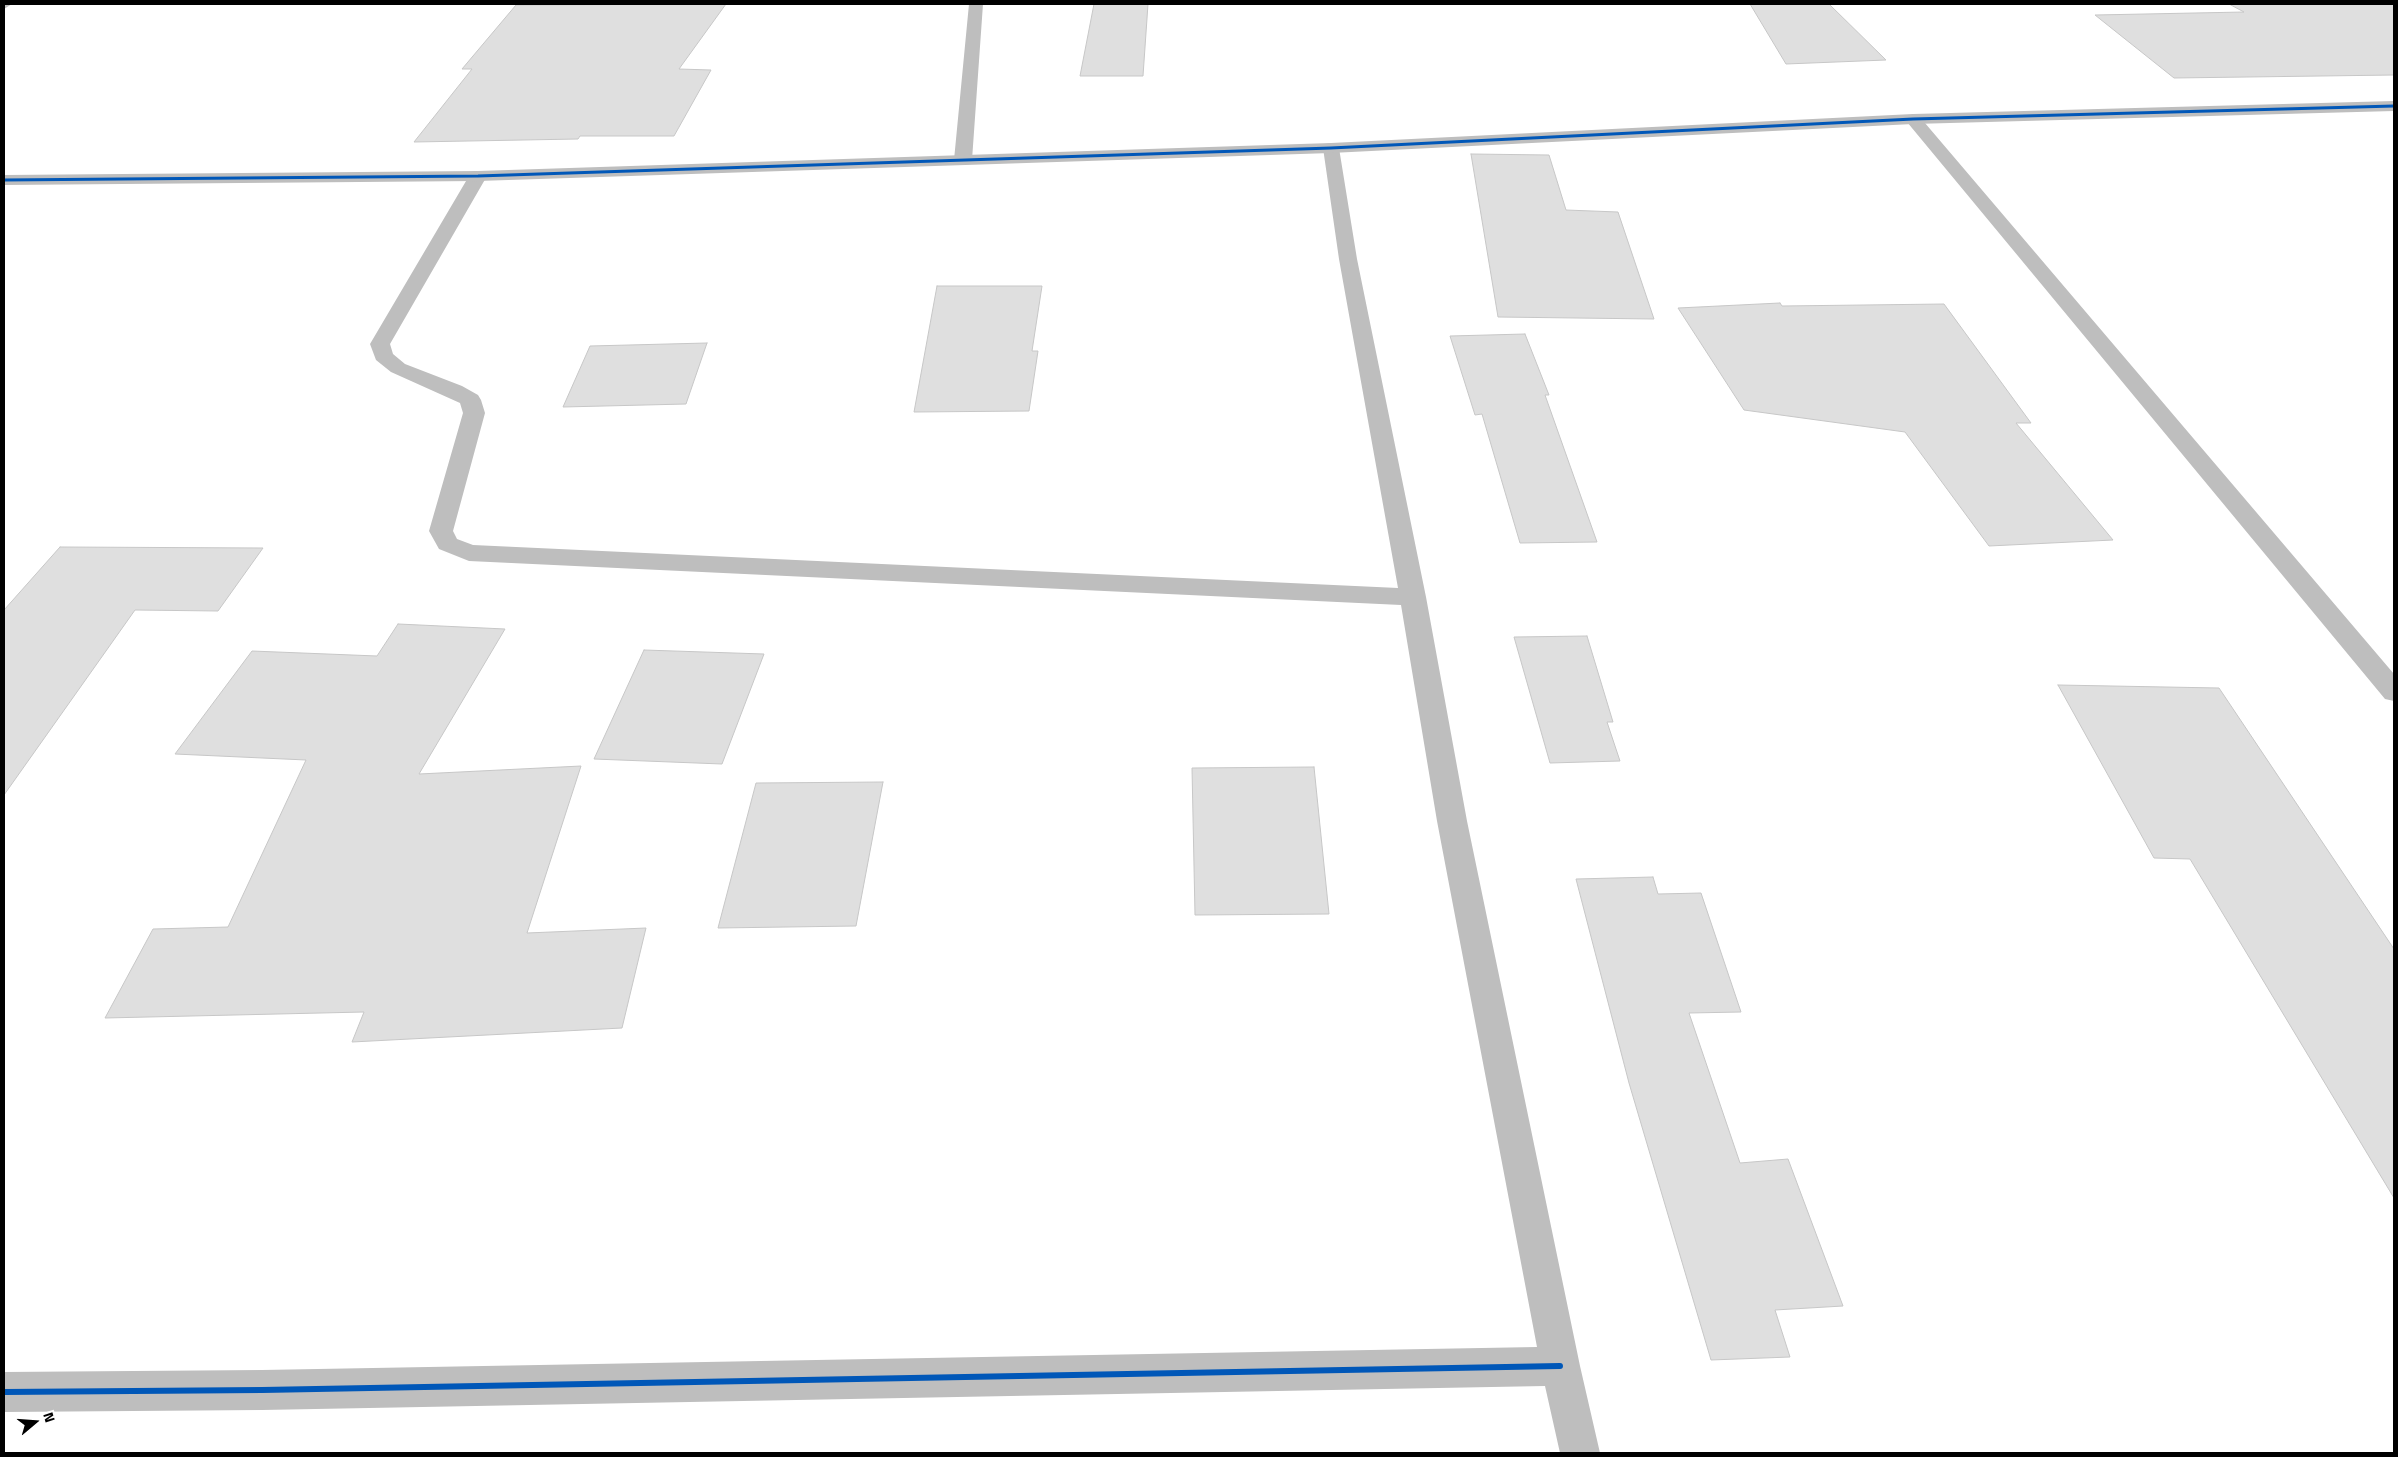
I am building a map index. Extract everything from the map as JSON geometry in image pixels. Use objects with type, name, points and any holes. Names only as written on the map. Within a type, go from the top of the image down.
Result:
[{"type":"street","points":[[963,160],[976,4]]},
{"type":"street","points":[[4,180],[478,176],[1331,148],[1913,119],[2394,106]]},
{"type":"street","points":[[1913,119],[2394,692]]},
{"type":"street","points":[[1331,148],[1348,258],[1413,597],[1452,821],[1560,1366],[1580,1453]]},
{"type":"street","points":[[478,176],[380,344],[383,356],[398,368],[454,391],[470,400],[474,414],[459,461],[441,532],[448,544],[469,553],[1413,597]]},
{"type":"street","points":[[4,1392],[262,1390],[1560,1366]]},
{"type":"building","points":[[726,4],[679,69],[711,70],[674,136],[580,136],[578,139],[414,142],[472,69],[462,69],[516,5]]},
{"type":"building","points":[[1094,4],[1148,4],[1143,76],[1080,76]]},
{"type":"building","points":[[1750,4],[1829,4],[1886,60],[1786,64]]},
{"type":"building","points":[[2229,4],[2394,4],[2394,75],[2174,78],[2095,15],[2244,12]]},
{"type":"building","points":[[1471,154],[1549,155],[1566,210],[1618,212],[1654,319],[1498,317]]},
{"type":"building","points":[[937,286],[1042,286],[1032,351],[1038,351],[1029,411],[914,412]]},
{"type":"building","points":[[1780,303],[1782,306],[1944,304],[2031,423],[2016,423],[2113,540],[1989,546],[1905,432],[1744,410],[1678,308]]},
{"type":"building","points":[[1525,334],[1549,395],[1545,395],[1597,542],[1520,543],[1482,414],[1475,415],[1450,336]]},
{"type":"building","points":[[707,343],[686,404],[563,407],[590,346]]},
{"type":"building","points":[[60,547],[263,548],[218,611],[135,610],[4,795],[4,610]]},
{"type":"building","points":[[398,624],[505,629],[419,774],[581,766],[527,933],[646,928],[622,1028],[352,1042],[364,1012],[105,1018],[153,929],[228,927],[306,760],[175,754],[252,651],[377,656]]},
{"type":"building","points":[[1587,636],[1613,722],[1607,722],[1620,761],[1550,763],[1514,637]]},
{"type":"building","points":[[644,650],[764,654],[722,764],[594,759]]},
{"type":"building","points":[[2058,685],[2219,688],[2394,949],[2394,1198],[2190,859],[2154,858]]},
{"type":"building","points":[[1314,767],[1329,914],[1195,915],[1192,768]]},
{"type":"building","points":[[883,782],[856,926],[718,928],[756,783]]},
{"type":"building","points":[[1653,877],[1658,894],[1701,893],[1741,1012],[1689,1013],[1740,1163],[1788,1159],[1843,1306],[1775,1310],[1790,1357],[1711,1360],[1629,1083],[1576,879]]},
{"type":"cycle path","points":[[4,180],[478,176],[1331,148],[1913,119],[2394,106]]},
{"type":"cycle path","points":[[4,1392],[262,1390],[1560,1366]]}]
